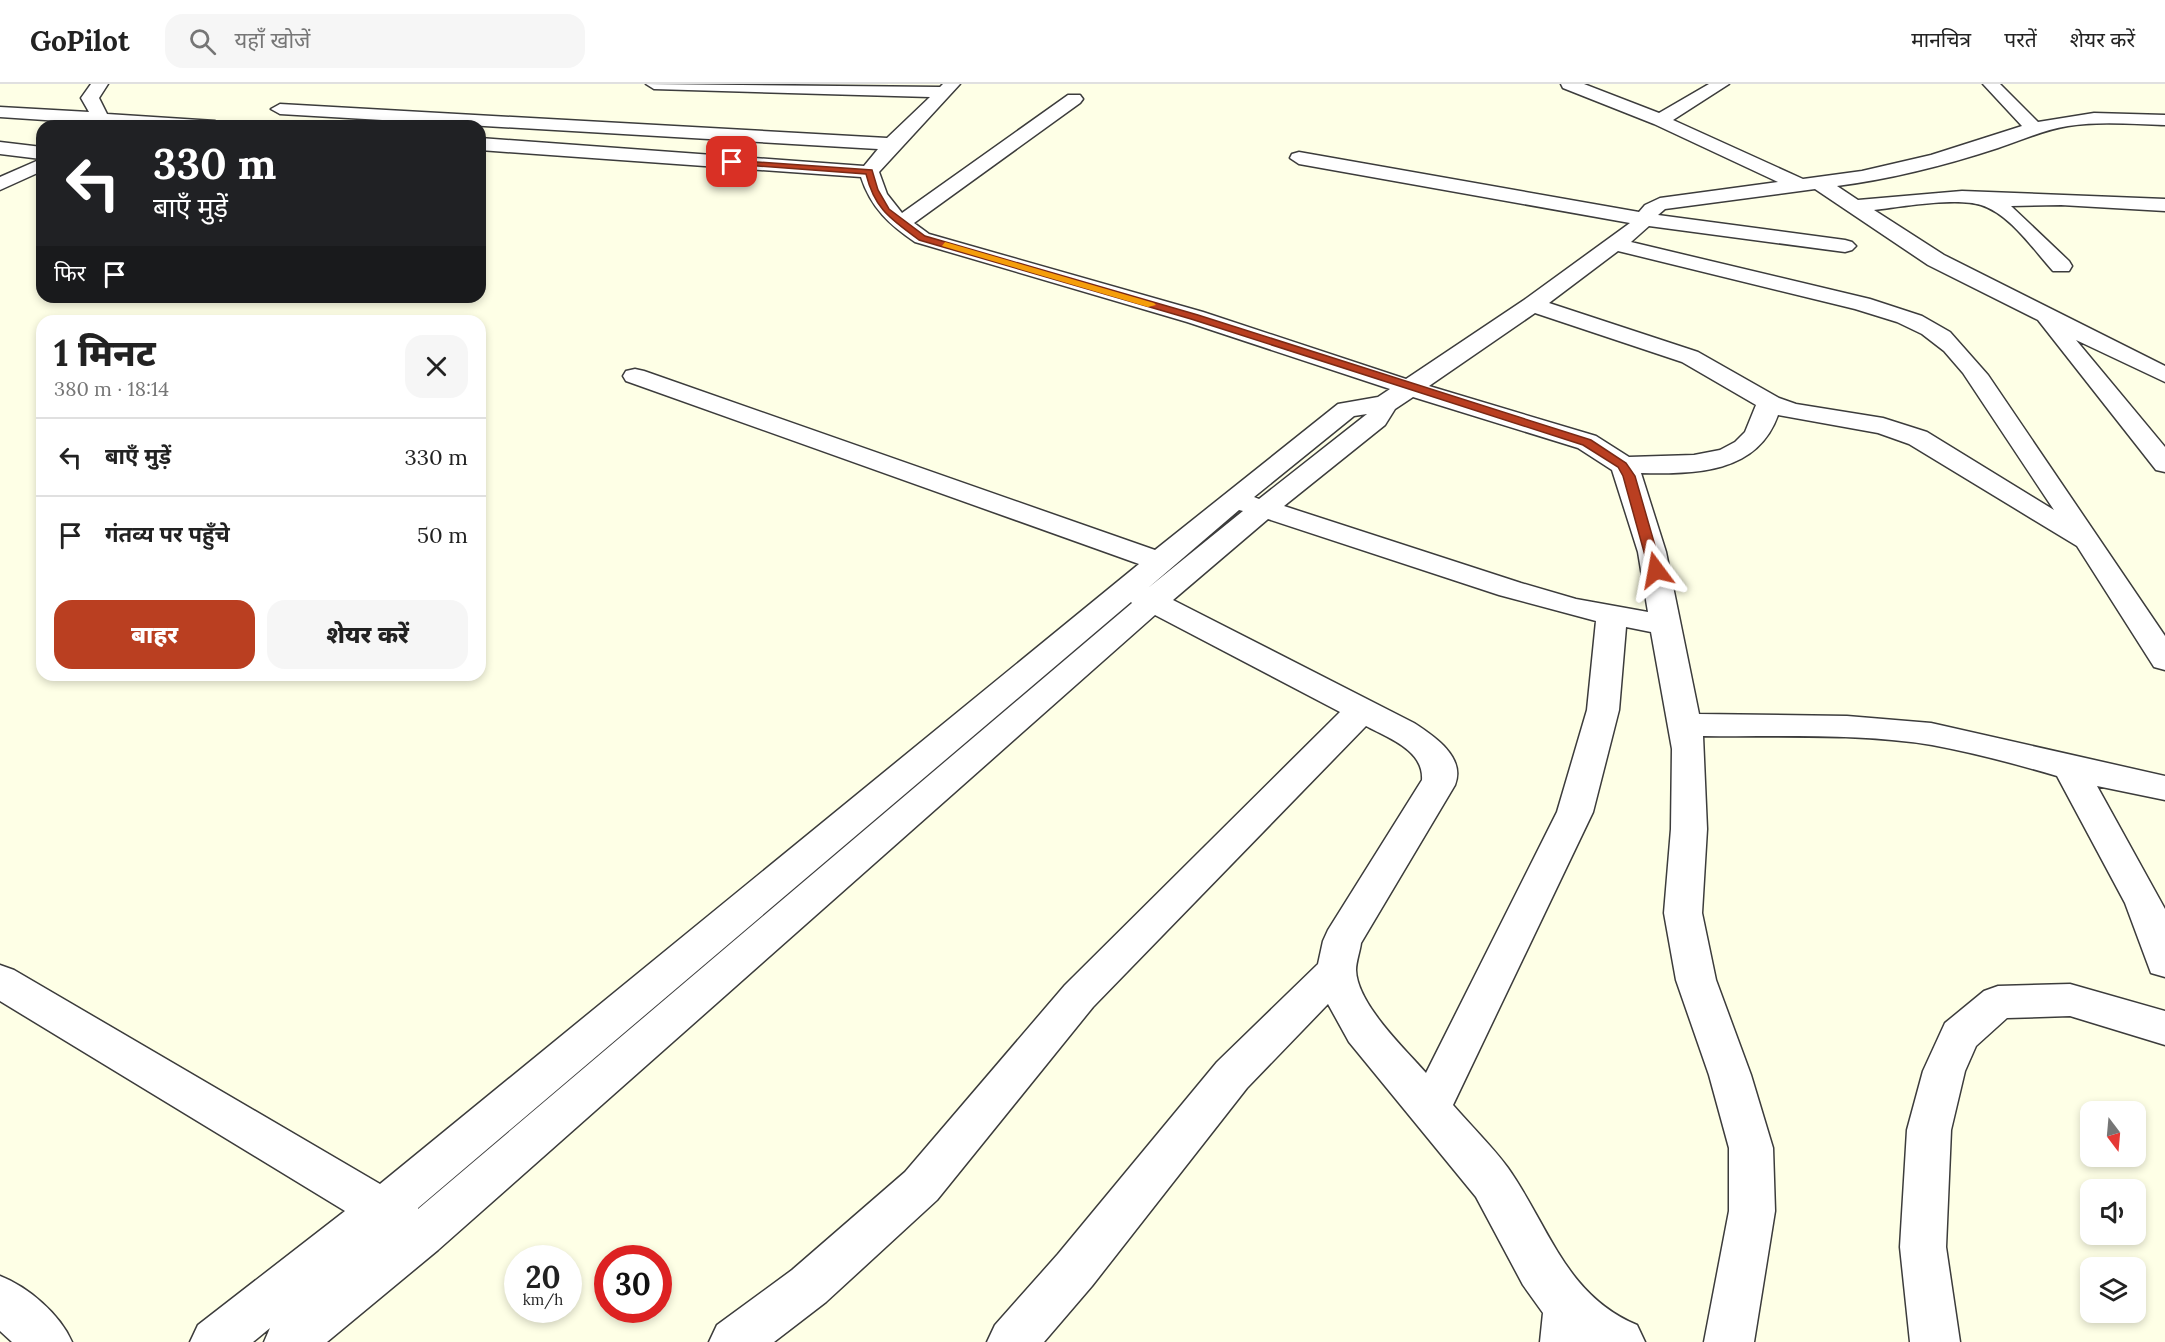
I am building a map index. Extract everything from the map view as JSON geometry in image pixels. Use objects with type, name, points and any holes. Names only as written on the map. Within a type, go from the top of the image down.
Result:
[{"type":"street","points":[[98,120],[90,98],[100,84]]},
{"type":"street","points":[[654,84],[859,87],[943,95]]},
{"type":"street","points":[[1569,84],[1660,120],[1855,206],[1936,260],[2165,375]]},
{"type":"street","points":[[1660,120],[1719,84]]},
{"type":"street","points":[[1991,84],[2034,128]]},
{"type":"street","points":[[1604,98],[1623,88]]},
{"type":"street","points":[[869,172],[893,144],[943,95]]},
{"type":"street","points":[[900,224],[1074,99]]},
{"type":"street","points":[[280,109],[473,120]]},
{"type":"street","points":[[0,112],[72,120]]},
{"type":"street","points":[[215,1342],[383,1209],[954,735],[1140,594],[1158,561],[1376,420],[1396,396],[1532,304],[1615,244],[1660,204],[1683,199],[1811,185],[1935,160],[1992,144],[2034,128],[2094,118],[2165,120]]},
{"type":"street","points":[[486,121],[893,144]]},
{"type":"street","points":[[486,144],[869,172]]},
{"type":"street","points":[[0,148],[36,152]]},
{"type":"street","points":[[1299,158],[1644,219],[1845,246]]},
{"type":"street","points":[[0,184],[36,167]]},
{"type":"street","points":[[869,172],[874,190],[885,211],[922,238],[1195,317],[1396,396],[1587,442],[1623,465],[1629,476],[1652,552],[1689,750],[1689,829],[1683,913],[1696,980],[1730,1075],[1750,1148],[1752,1211],[1729,1342]]},
{"type":"street","points":[[1855,206],[1950,199],[2061,199],[2165,205]]},
{"type":"street","points":[[1987,200],[2000,207],[2061,266]]},
{"type":"street","points":[[1615,244],[1862,304],[1901,316],[1932,330],[1964,359],[2092,545],[2165,660]]},
{"type":"street","points":[[1532,304],[1690,357],[1722,373],[1770,403],[1791,411],[1883,426],[1918,438],[2092,545]]},
{"type":"street","points":[[2042,312],[2165,464]]},
{"type":"street","points":[[635,376],[1158,561]]},
{"type":"street","points":[[1623,465],[1666,465],[1719,458],[1754,438],[1770,403]]},
{"type":"street","points":[[289,1342],[422,1234],[1140,594],[1248,504]]},
{"type":"street","points":[[1248,504],[1510,590],[1612,616],[1666,625]]},
{"type":"street","points":[[1140,594],[1424,744],[1435,756],[1441,778],[1431,799],[1342,941],[1336,971],[1346,1000],[1364,1030],[1431,1107],[1492,1183],[1539,1269],[1566,1325],[1620,1342]]},
{"type":"street","points":[[1431,1107],[1575,812],[1603,710],[1612,616]]},
{"type":"street","points":[[734,1342],[809,1286],[921,1186],[1079,996],[1361,711]]},
{"type":"street","points":[[1685,725],[1847,727],[1931,734],[2013,751],[2070,768],[2165,788]]},
{"type":"street","points":[[2070,768],[2144,903],[2165,962]]},
{"type":"street","points":[[1012,1342],[1075,1270],[1232,1075],[1336,971]]},
{"type":"street","points":[[0,981],[422,1234]]},
{"type":"street","points":[[1935,1342],[1923,1248],[1929,1130],[1944,1071],[1960,1035],[1998,1002],[2070,1000],[2165,1028]]},
{"type":"street","points":[[0,1299],[48,1342]]},
{"type":"slow traffic","points":[[945,244],[1151,305]]},
{"type":"route","points":[[732,162],[869,172],[874,190],[885,211],[922,238],[1195,317],[1407,387],[1587,442],[1623,465],[1629,476],[1656,570]]}]
